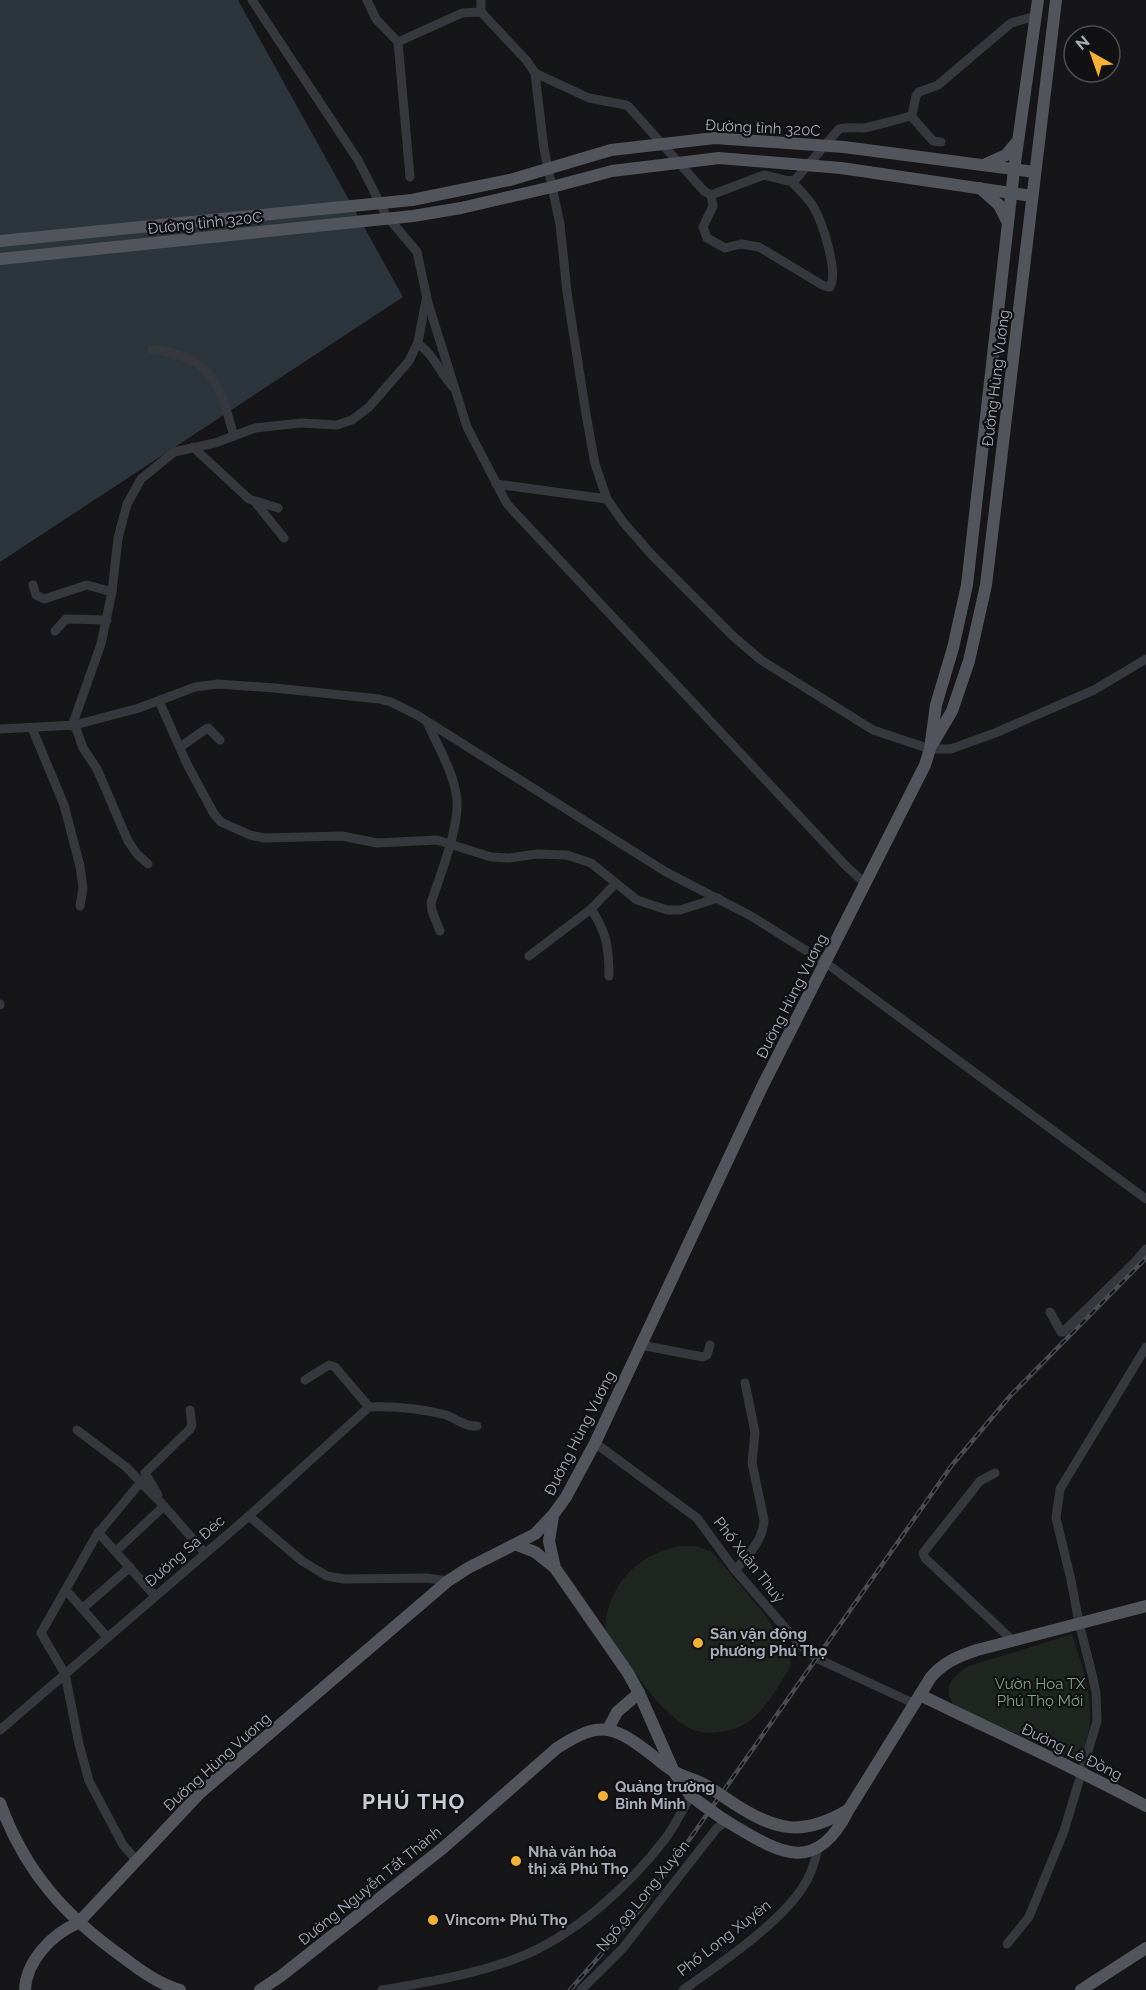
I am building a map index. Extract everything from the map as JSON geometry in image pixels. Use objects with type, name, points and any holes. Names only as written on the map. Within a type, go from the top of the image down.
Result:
[{"type":"main road","name":"Đường Hùng Vương","points":[[25,1990],[27,1975],[38,1955],[64,1930],[78,1923],[200,1793],[448,1581],[468,1568],[535,1534],[567,1497],[595,1443],[762,1087],[899,819],[925,765],[930,749],[936,705],[953,648],[967,585],[1014,170],[1038,0]]},
{"type":"main road","name":"Đường Hùng Vương","points":[[930,749],[951,711],[966,671],[987,585],[1056,0]]},
{"type":"main road","name":"Đường tỉnh 320C","points":[[0,241],[412,200],[548,169],[611,150],[715,138],[824,146],[1035,172]]},
{"type":"main road","points":[[982,165],[1000,159],[1018,141]]},
{"type":"main road","points":[[552,187],[612,171],[719,158],[841,168],[1032,196]]},
{"type":"main road","name":"Đường tỉnh 320C","points":[[0,259],[413,216],[461,208],[552,187]]},
{"type":"main road","points":[[979,188],[999,205],[1008,223]]},
{"type":"main road","points":[[553,1515],[549,1541],[555,1568]]},
{"type":"main road","points":[[517,1545],[535,1552],[555,1568],[628,1673],[674,1772],[695,1799],[725,1820],[786,1853],[799,1853],[818,1848],[841,1826],[849,1809],[937,1670],[953,1659],[1012,1640],[1146,1606]]},
{"type":"main road","points":[[639,1693],[617,1712],[608,1729],[640,1746],[674,1772],[709,1787],[758,1818],[788,1827],[804,1828],[828,1822],[849,1809]]},
{"type":"main road","name":"Đường Lê Đồng","points":[[918,1700],[1083,1772],[1146,1806]]},
{"type":"main road","name":"Đường Nguyễn Tất Thành","points":[[260,1990],[281,1976],[443,1848],[557,1748],[590,1730],[608,1729]]},
{"type":"main road","points":[[0,1803],[7,1823],[37,1874],[58,1903],[78,1923],[139,1969],[170,1987],[180,1990]]},
{"type":"main road","points":[[1081,1990],[1146,1948]]},
{"type":"street","points":[[252,0],[358,160],[379,203],[417,252],[427,298],[470,435],[515,514],[847,867],[866,884]]},
{"type":"street","points":[[367,0],[376,19],[398,42],[410,177]]},
{"type":"street","points":[[481,0],[481,12],[527,61],[535,73],[544,149],[560,224],[567,292],[586,414],[595,465],[607,499],[623,522],[651,554],[734,637],[761,660],[873,730],[930,749],[951,749],[995,733],[1094,690],[1146,659]]},
{"type":"street","points":[[398,42],[462,13],[481,12]]},
{"type":"street","points":[[911,116],[919,92],[936,86],[1011,23],[1036,16]]},
{"type":"street","points":[[535,73],[589,98],[626,105],[704,191],[711,195],[713,206],[703,225],[707,238],[725,248],[741,244],[759,247],[824,286],[830,287],[833,282],[833,270],[817,215],[811,203],[791,181],[764,175],[711,195]]},
{"type":"street","points":[[911,116],[933,141],[941,142]]},
{"type":"street","points":[[791,181],[798,178],[837,131],[843,128],[867,128],[911,116]]},
{"type":"street","points":[[148,864],[128,841],[97,769],[83,748],[73,726],[101,644],[112,592],[118,538],[132,494],[141,479],[167,456],[181,450],[216,443],[255,429],[301,423],[337,425],[352,420],[369,407],[409,361],[418,344],[427,298]]},
{"type":"street","points":[[418,344],[427,352],[445,379],[456,390]]},
{"type":"street","points":[[152,349],[182,356],[195,362],[207,372],[222,393],[234,436]]},
{"type":"street","points":[[193,447],[241,493],[255,502],[278,508]]},
{"type":"street","points":[[496,484],[607,499]]},
{"type":"street","points":[[255,502],[284,538]]},
{"type":"street","points":[[33,585],[36,595],[44,599],[87,585],[112,592]]},
{"type":"street","points":[[55,631],[66,619],[107,620]]},
{"type":"street","points":[[0,729],[73,726],[205,685],[275,688],[379,699],[403,707],[666,872],[757,919],[826,963],[1146,1199]]},
{"type":"street","points":[[159,701],[217,819],[250,835],[264,838],[342,836],[377,843],[429,840],[449,843],[491,857],[509,858],[537,854],[576,856],[591,863],[637,900],[667,910],[680,910],[718,898]]},
{"type":"street","points":[[427,721],[454,783],[457,799],[457,811],[431,903],[440,931]]},
{"type":"street","points":[[32,728],[64,805],[80,866],[83,894],[80,906]]},
{"type":"street","points":[[180,747],[208,728],[220,740]]},
{"type":"street","points":[[530,956],[591,909],[616,883]]},
{"type":"street","points":[[591,909],[602,925],[606,937],[609,976]]},
{"type":"street","points":[[1050,1312],[1063,1332],[1146,1249]]},
{"type":"street","points":[[641,1345],[703,1357],[707,1355],[710,1345]]},
{"type":"street","points":[[1006,1944],[1029,1917],[1064,1831],[1096,1728],[1096,1703],[1092,1674],[1056,1518],[1060,1489],[1146,1347]]},
{"type":"street","points":[[305,1380],[323,1367],[329,1365],[335,1367],[369,1407]]},
{"type":"street","points":[[735,1570],[758,1542],[764,1528],[752,1462],[755,1432],[746,1383]]},
{"type":"street","points":[[249,1516],[369,1407],[391,1406],[447,1416],[470,1426],[477,1426]]},
{"type":"street","points":[[161,1503],[158,1492],[144,1473],[190,1429],[190,1410]]},
{"type":"street","points":[[77,1430],[126,1467],[205,1553]]},
{"type":"street","name":"Phố Xuân Thuỷ","points":[[595,1443],[697,1518],[735,1570],[796,1642],[816,1658],[918,1700]]},
{"type":"street","points":[[995,1473],[980,1481],[924,1553],[926,1558],[1012,1640]]},
{"type":"street","points":[[137,1861],[123,1845],[89,1781],[65,1674],[41,1633],[98,1532],[140,1483]]},
{"type":"street","points":[[116,1551],[161,1503]]},
{"type":"street","name":"Đường Sa Đéc","points":[[0,1730],[249,1516],[302,1561],[327,1576],[344,1579],[426,1578],[448,1581]]},
{"type":"street","points":[[98,1532],[155,1596]]},
{"type":"street","points":[[82,1608],[130,1567]]},
{"type":"street","points":[[66,1590],[107,1637]]},
{"type":"street","points":[[382,1990],[438,1980],[496,1965],[522,1956],[550,1942],[579,1922],[637,1872],[695,1799]]},
{"type":"street","name":"Ngõ 99 Long Xuyên","points":[[581,1990],[623,1948],[725,1820]]},
{"type":"street","name":"Phố Long Xuyên","points":[[683,1990],[771,1923],[792,1902],[810,1875],[818,1848]]},
{"type":"green space","name":"Sân vận động phường Phú Thọ","points":[[682,1546],[696,1546],[712,1552],[762,1611],[789,1650],[791,1666],[774,1694],[753,1719],[734,1729],[712,1733],[700,1732],[679,1722],[654,1697],[606,1633],[609,1606],[628,1573],[647,1558]]},
{"type":"green space","name":"Vườn Hoa TX Phú Thọ Mới","points":[[1072,1634],[1085,1678],[1090,1711],[1089,1731],[1082,1756],[1074,1759],[955,1707],[949,1694],[950,1684],[957,1674],[969,1666]]},
{"type":"shaded area","points":[[0,0],[238,0],[403,297],[0,562]]},
{"type":"railway","points":[[570,1990],[642,1907],[952,1465],[1011,1395],[1146,1258]]},
{"type":"place","name":"Sân vận động phường Phú Thọ","points":[[698,1643]]},
{"type":"place","name":"Quảng trường Bình Minh","points":[[603,1796]]},
{"type":"place","name":"Nhà văn hóa thị xã Phú Thọ","points":[[516,1861]]},
{"type":"place","name":"Vincom+ Phú Thọ","points":[[433,1920]]},
{"type":"district","name":"PHÚ THỌ","points":[[414,1802]]}]
